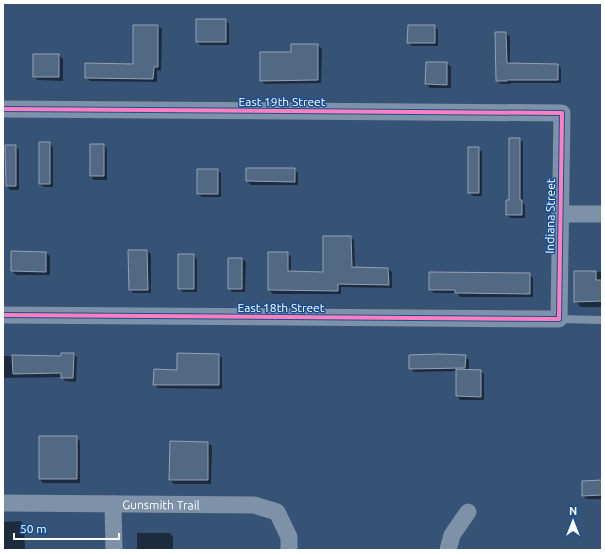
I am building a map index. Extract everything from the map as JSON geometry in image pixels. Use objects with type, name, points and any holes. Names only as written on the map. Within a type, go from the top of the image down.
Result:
[{"type":"street","name":"East 19th Street","points":[[3,109],[562,113]]},
{"type":"street","name":"Indiana Street","points":[[559,319],[562,113]]},
{"type":"street","points":[[560,214],[602,214]]},
{"type":"street","name":"East 18th Street","points":[[3,315],[559,319]]},
{"type":"street","name":"Gunsmith Trail","points":[[3,503],[254,505],[277,512],[290,536],[289,550]]},
{"type":"street","points":[[113,504],[114,550]]},
{"type":"street","points":[[448,550],[452,535],[468,512]]},
{"type":"lane","points":[[559,319],[602,320]]},
{"type":"building","points":[[196,19],[226,19],[226,42],[196,42]]},
{"type":"building","points":[[133,25],[158,25],[158,67],[154,67],[153,79],[85,78],[85,63],[133,64]]},
{"type":"building","points":[[408,25],[435,25],[435,43],[407,43]]},
{"type":"building","points":[[495,32],[506,32],[507,63],[558,64],[558,80],[496,81]]},
{"type":"building","points":[[291,44],[318,44],[318,80],[260,81],[260,52],[291,52]]},
{"type":"building","points":[[33,54],[59,54],[59,77],[33,77]]},
{"type":"building","points":[[426,62],[447,62],[447,85],[425,84]]},
{"type":"building","points":[[509,138],[520,138],[520,200],[522,200],[522,215],[506,215],[506,200],[509,200]]},
{"type":"building","points":[[39,142],[50,142],[50,184],[39,184]]},
{"type":"building","points":[[90,144],[104,144],[104,176],[90,176]]},
{"type":"building","points":[[5,145],[16,145],[16,186],[6,186]]},
{"type":"building","points":[[468,147],[479,147],[479,193],[468,193]]},
{"type":"building","points":[[246,168],[295,168],[295,182],[246,181]]},
{"type":"building","points":[[197,169],[218,169],[218,194],[197,194]]},
{"type":"building","points":[[323,236],[351,236],[352,267],[388,268],[389,285],[338,284],[338,291],[268,290],[268,252],[288,252],[288,271],[323,272]]},
{"type":"building","points":[[128,250],[147,250],[148,290],[129,290]]},
{"type":"building","points":[[11,251],[46,252],[46,272],[11,271]]},
{"type":"building","points":[[178,254],[194,254],[194,289],[178,289]]},
{"type":"building","points":[[228,258],[242,258],[242,289],[228,289]]},
{"type":"building","points":[[574,271],[596,271],[596,280],[602,280],[602,301],[574,302]]},
{"type":"building","points":[[429,272],[530,273],[530,294],[455,293],[455,290],[429,290]]},
{"type":"building","points":[[61,353],[74,353],[73,378],[61,378],[61,373],[13,374],[12,355],[61,356]]},
{"type":"building","points":[[177,353],[219,354],[219,385],[153,385],[154,369],[177,370]]},
{"type":"building","points":[[409,355],[466,355],[465,368],[409,369]]},
{"type":"building","points":[[456,369],[481,370],[481,397],[456,396]]},
{"type":"building","points":[[39,436],[77,436],[77,479],[39,479]]},
{"type":"building","points":[[170,441],[208,442],[208,480],[169,480]]},
{"type":"building","points":[[602,480],[602,495],[582,496],[582,481]]},
{"type":"cycle path","points":[[3,109],[562,113],[559,319],[3,315]]}]
